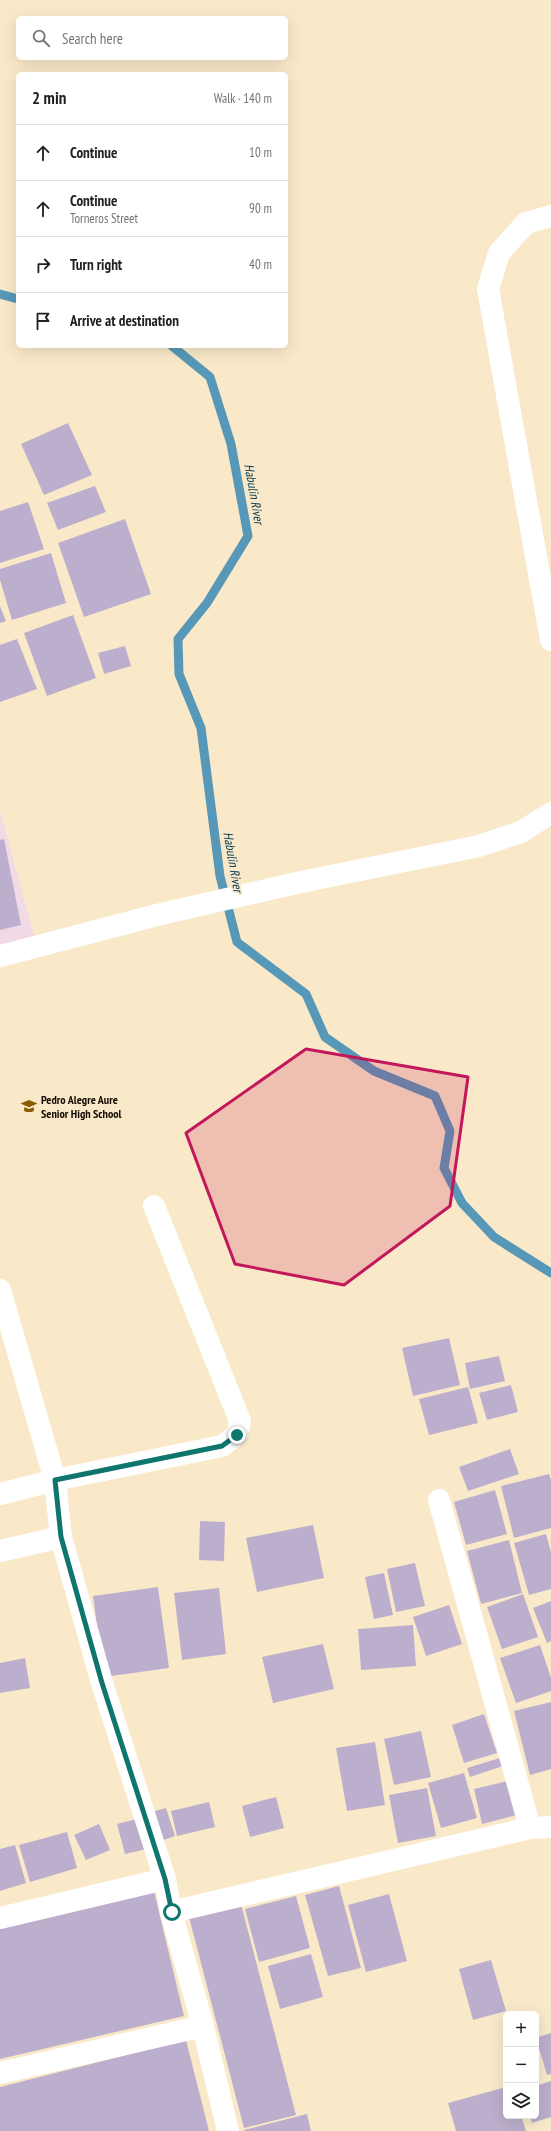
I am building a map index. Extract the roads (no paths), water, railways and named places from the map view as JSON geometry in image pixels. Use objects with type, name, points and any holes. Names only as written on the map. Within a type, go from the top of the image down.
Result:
[{"type":"street","points":[[551,216],[526,223],[499,253],[488,289],[551,640]]},
{"type":"street","points":[[0,956],[157,915],[302,882],[479,846],[521,832],[551,813]]},
{"type":"street","points":[[0,1494],[55,1480],[222,1446],[237,1435],[240,1421],[154,1206]]},
{"type":"street","points":[[0,1290],[55,1480],[61,1537],[102,1683],[165,1879],[172,1912],[203,2026],[228,2131]]},
{"type":"street","points":[[172,1912],[540,1828],[439,1500]]},
{"type":"street","points":[[0,1551],[61,1537]]},
{"type":"street","points":[[0,1918],[165,1879]]},
{"type":"street","points":[[0,2073],[203,2026]]},
{"type":"waterway","name":"Habulin River","points":[[0,294],[16,298]]},
{"type":"waterway","name":"Habulin River","points":[[174,348],[210,377],[231,444],[248,536],[207,603],[178,639],[179,674],[201,728],[220,876],[237,942],[306,994],[325,1037],[374,1071],[435,1096],[450,1131],[444,1168],[462,1203],[494,1237],[551,1273]]},
{"type":"place","name":"Pedro Alegre Aure Senior High School","points":[[29,1106]]}]
